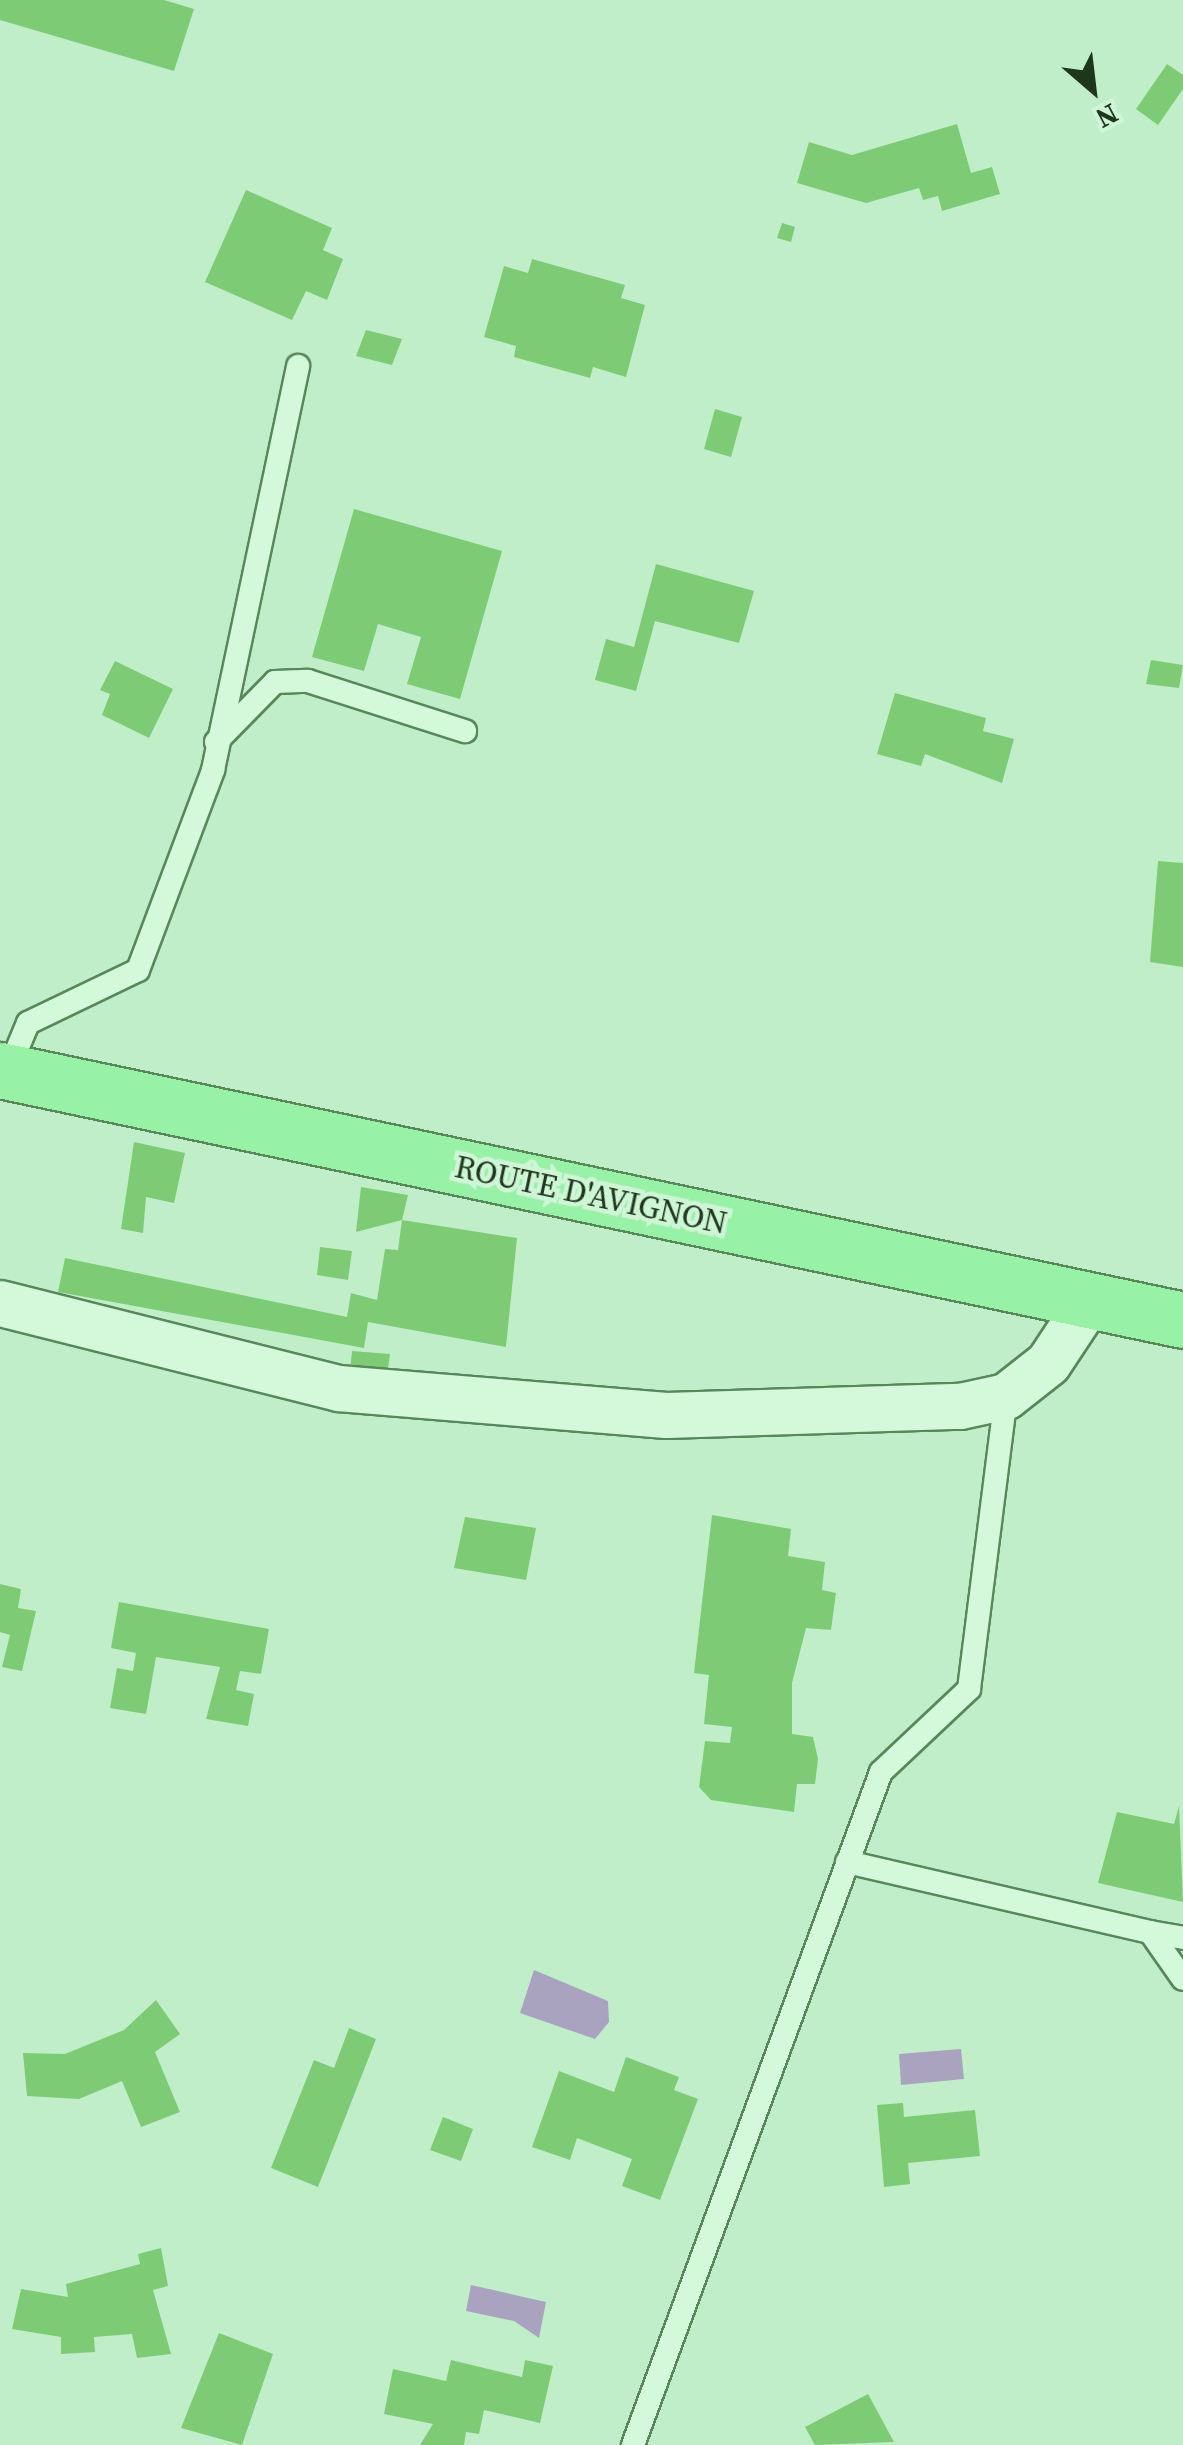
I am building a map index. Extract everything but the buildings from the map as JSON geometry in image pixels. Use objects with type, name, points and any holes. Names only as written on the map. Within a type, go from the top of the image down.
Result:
[{"type":"main road","name":"ROUTE D'AVIGNON","points":[[4,1070],[1183,1320]]},
{"type":"street","points":[[0,1302],[338,1388],[666,1415],[960,1406],[1006,1396],[1048,1363],[1089,1300]]},
{"type":"lane","points":[[4,1070],[28,1022],[138,970],[216,742],[298,366]]},
{"type":"lane","points":[[216,742],[275,682],[308,681],[465,731]]},
{"type":"lane","points":[[633,2445],[880,1772],[970,1688],[1006,1396]]},
{"type":"lane","points":[[847,1862],[1183,1938]]},
{"type":"lane","points":[[1150,1932],[1183,1978]]},
{"type":"shaded area","points":[[534,1970],[608,2001],[609,2022],[595,2039],[520,2013]]},
{"type":"shaded area","points":[[961,2049],[964,2079],[901,2085],[899,2054]]},
{"type":"shaded area","points":[[471,2285],[546,2302],[539,2338],[514,2321],[466,2311]]}]
